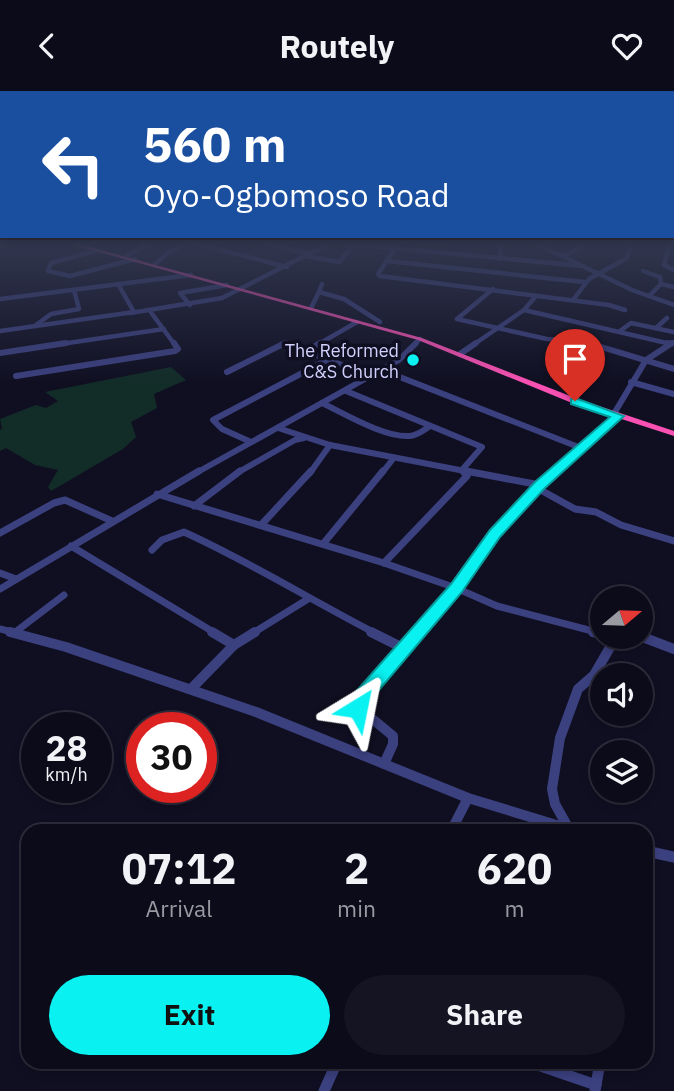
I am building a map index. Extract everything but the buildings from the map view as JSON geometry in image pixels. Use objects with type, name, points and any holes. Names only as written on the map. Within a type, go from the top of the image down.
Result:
[{"type":"highway","points":[[246,290],[420,339],[575,401],[674,433]]},
{"type":"street","points":[[0,299],[75,290],[79,309],[51,314],[35,326]]},
{"type":"street","points":[[121,290],[134,312],[130,313]]},
{"type":"street","points":[[190,305],[180,293],[200,290]]},
{"type":"street","points":[[0,331],[190,305],[222,298],[242,290]]},
{"type":"street","points":[[492,290],[456,317],[556,341],[580,341],[674,369]]},
{"type":"street","points":[[497,290],[625,310]]},
{"type":"street","points":[[573,300],[579,290]]},
{"type":"street","points":[[634,290],[674,305]]},
{"type":"street","points":[[649,296],[655,290]]},
{"type":"street","points":[[311,308],[319,292],[344,299],[380,322]]},
{"type":"street","points":[[460,354],[524,310],[536,296]]},
{"type":"street","points":[[524,310],[673,343]]},
{"type":"street","points":[[16,376],[178,349],[150,311]]},
{"type":"street","points":[[656,328],[667,318]]},
{"type":"street","points":[[307,351],[357,321]]},
{"type":"street","points":[[620,331],[628,323],[674,332]]},
{"type":"street","points":[[0,353],[164,329]]},
{"type":"street","points":[[0,589],[157,494],[399,360],[420,339]]},
{"type":"street","points":[[227,372],[283,343],[359,372],[387,372],[581,448]]},
{"type":"street","points":[[384,764],[393,744],[393,736],[358,708],[359,701],[456,588],[495,533],[538,487],[618,416],[615,412],[646,360],[673,343]]},
{"type":"street","points":[[251,442],[222,429],[214,420],[327,360]]},
{"type":"street","points":[[631,382],[674,394]]},
{"type":"street","points":[[346,391],[482,447],[462,470]]},
{"type":"street","points":[[322,403],[369,425],[406,436],[413,436],[430,426]]},
{"type":"street","points":[[278,428],[330,445],[538,487],[575,509],[596,512],[630,528],[674,541]]},
{"type":"street","points":[[194,506],[243,467],[304,438]]},
{"type":"street","points":[[262,524],[303,482],[330,445]]},
{"type":"street","points":[[323,544],[393,459]]},
{"type":"street","points":[[384,563],[467,476],[462,470]]},
{"type":"street","points":[[157,494],[384,563],[456,588],[497,606],[590,631]]},
{"type":"street","points":[[0,533],[61,501],[112,521]]},
{"type":"street","points":[[152,550],[162,540],[184,532],[226,551],[308,599],[405,649]]},
{"type":"street","points":[[71,546],[234,645]]},
{"type":"street","points":[[0,573],[16,579]]},
{"type":"street","points":[[15,633],[64,595]]},
{"type":"street","points":[[191,689],[234,645],[308,599]]},
{"type":"street","points":[[0,629],[66,647],[191,689],[256,712],[468,798],[552,824]]},
{"type":"street","points":[[653,641],[674,649]]},
{"type":"street","points":[[568,824],[555,804],[552,789],[560,738],[578,689],[594,675],[609,649]]},
{"type":"street","points":[[455,824],[468,798]]},
{"type":"street","points":[[653,852],[674,856]]},
{"type":"street","points":[[324,1091],[334,1069]]},
{"type":"street","points":[[547,1069],[596,1088],[599,1069]]},
{"type":"green space","points":[[171,367],[186,380],[154,394],[157,408],[131,422],[136,437],[123,449],[51,491],[48,487],[58,470],[35,465],[6,448],[0,451],[0,419],[36,405],[46,408],[58,401],[45,392]]},
{"type":"place","name":"The Reformed C&S Church","points":[[413,360]]},
{"type":"route","points":[[358,708],[359,701],[456,588],[495,533],[540,485],[618,416],[575,401]]}]
